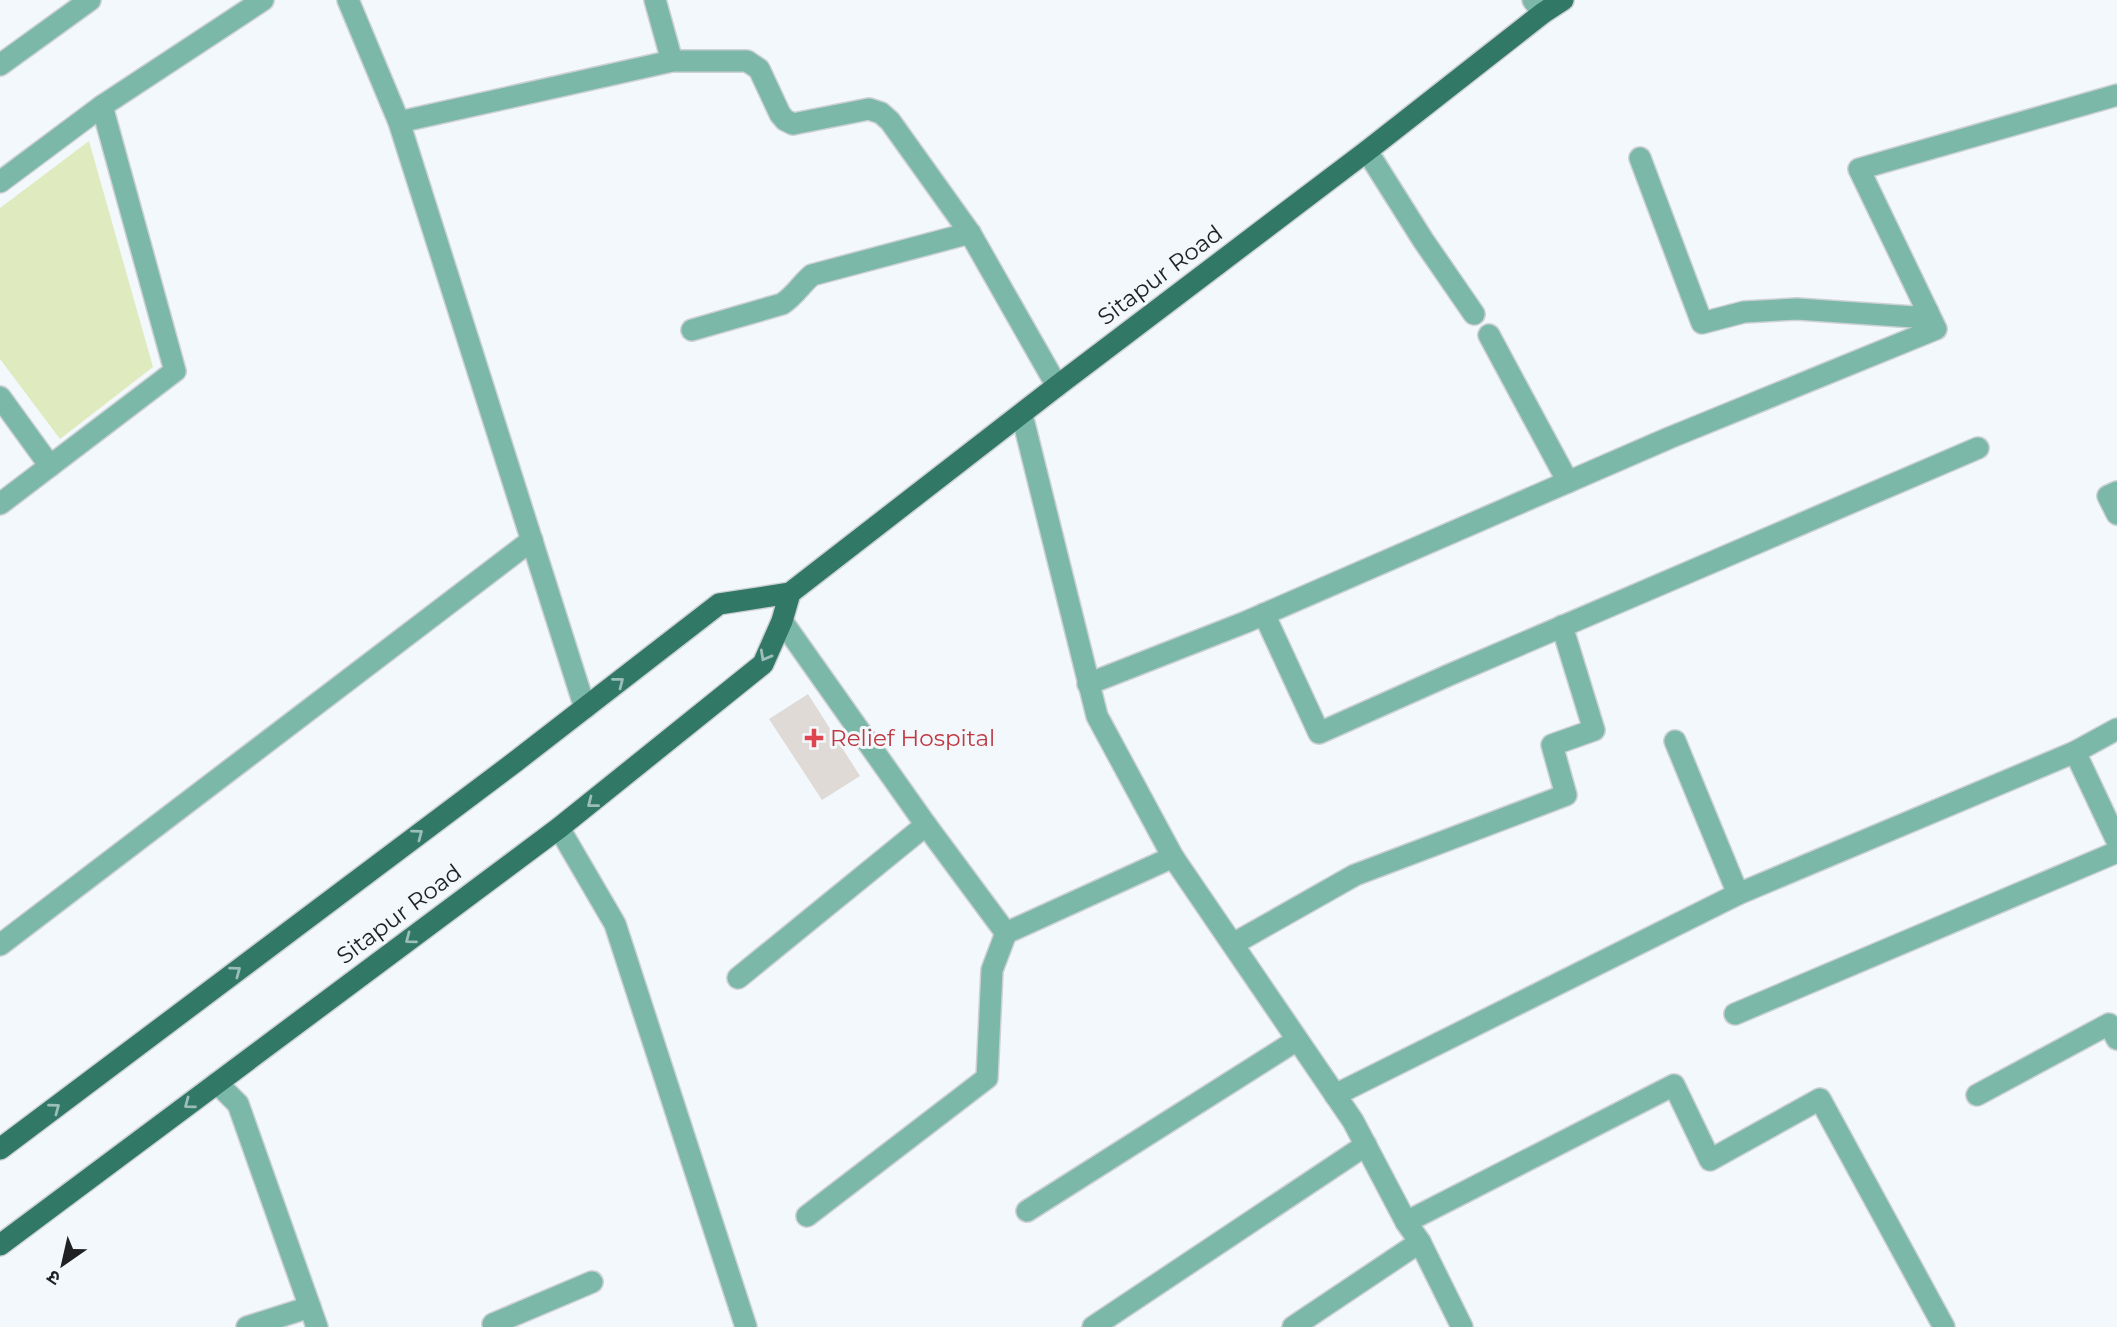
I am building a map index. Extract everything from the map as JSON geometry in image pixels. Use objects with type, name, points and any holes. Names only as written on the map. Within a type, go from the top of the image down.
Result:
[{"type":"main road","name":"Sitapur Road","points":[[0,1149],[719,604],[790,593],[1367,151],[1538,7],[1563,0]]},
{"type":"main road","name":"Sitapur Road","points":[[0,1245],[559,828],[763,664],[782,621],[790,593]]},
{"type":"street","points":[[0,65],[90,0]]},
{"type":"street","points":[[0,183],[102,106],[263,0]]},
{"type":"street","points":[[348,0],[399,122],[585,708]]},
{"type":"street","points":[[656,0],[672,61]]},
{"type":"street","points":[[399,122],[672,61],[747,61],[755,64],[780,114],[793,124],[869,109],[881,113],[890,121],[970,233],[1057,386]]},
{"type":"street","points":[[1088,684],[1264,614],[1669,438],[1936,329],[1859,169],[2117,94]]},
{"type":"street","points":[[0,505],[175,371],[102,106]]},
{"type":"street","points":[[1367,151],[1474,314]]},
{"type":"street","points":[[1640,158],[1702,323],[1744,312],[1797,309],[1914,317],[1928,312]]},
{"type":"street","points":[[692,330],[782,304],[794,297],[812,275],[970,233]]},
{"type":"street","points":[[1489,335],[1568,482]]},
{"type":"street","points":[[0,397],[50,466]]},
{"type":"street","points":[[1022,415],[1097,716],[1173,857],[1366,1145],[1406,1222],[1420,1242],[1462,1327]]},
{"type":"street","points":[[1264,614],[1320,733],[1978,448]]},
{"type":"street","points":[[2117,492],[2108,496],[2117,514]]},
{"type":"street","points":[[0,945],[532,540]]},
{"type":"street","points":[[782,621],[1006,933]]},
{"type":"street","points":[[1233,944],[1355,875],[1566,795],[1552,746],[1594,730],[1562,626]]},
{"type":"street","points":[[1335,1095],[1738,894],[2075,752],[2117,729]]},
{"type":"street","points":[[1675,741],[1738,894]]},
{"type":"street","points":[[2075,752],[2117,841]]},
{"type":"street","points":[[738,978],[926,825]]},
{"type":"street","points":[[559,828],[615,924],[746,1327]]},
{"type":"street","points":[[1735,1014],[2117,852]]},
{"type":"street","points":[[807,1216],[987,1078],[992,970],[1006,933],[1173,857]]},
{"type":"street","points":[[1977,1095],[2109,1024],[2117,1038]]},
{"type":"street","points":[[1027,1211],[1297,1040]]},
{"type":"street","points":[[217,1083],[238,1104],[314,1317],[247,1327]]},
{"type":"street","points":[[1406,1222],[1674,1085],[1710,1160],[1820,1099],[1944,1327]]},
{"type":"street","points":[[1093,1327],[1366,1145]]},
{"type":"street","points":[[1293,1327],[1420,1242]]},
{"type":"street","points":[[495,1327],[493,1324],[592,1282]]},
{"type":"green space","points":[[89,141],[153,367],[60,439],[0,359],[0,208]]},
{"type":"building","points":[[808,694],[860,776],[822,800],[769,719]]},
{"type":"place","name":"Relief Hospital","points":[[814,738]]}]
